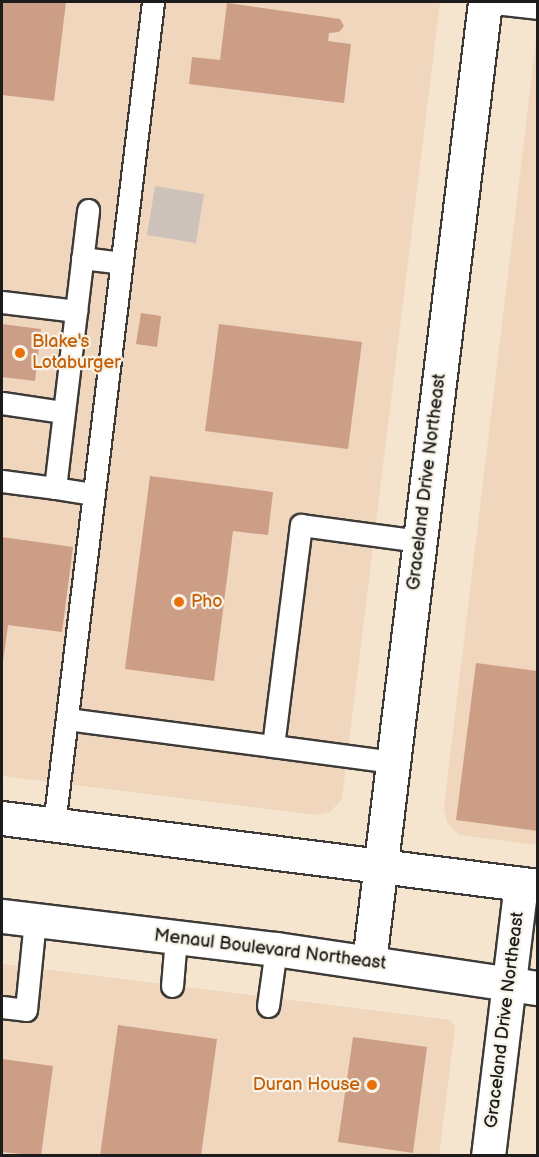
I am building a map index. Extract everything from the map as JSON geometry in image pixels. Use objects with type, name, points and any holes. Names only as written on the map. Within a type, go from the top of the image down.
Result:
[{"type":"street","name":"Graceland Drive Northeast","points":[[369,962],[485,2]]},
{"type":"street","points":[[2,818],[529,885]]},
{"type":"street","name":"Graceland Drive Northeast","points":[[488,1155],[524,987],[529,885]]},
{"type":"street","name":"Menaul Boulevard Northeast","points":[[2,916],[276,949],[524,987]]},
{"type":"lane","points":[[54,825],[153,2]]},
{"type":"lane","points":[[485,2],[537,8]]},
{"type":"lane","points":[[55,488],[88,210]]},
{"type":"lane","points":[[82,258],[122,263]]},
{"type":"lane","points":[[2,302],[76,311]]},
{"type":"lane","points":[[2,404],[63,412]]},
{"type":"lane","points":[[2,481],[94,494]]},
{"type":"lane","points":[[273,746],[301,525],[420,541]]},
{"type":"lane","points":[[67,719],[393,762]]},
{"type":"lane","points":[[2,1007],[26,1010],[35,920]]},
{"type":"lane","points":[[172,986],[176,937]]},
{"type":"lane","points":[[268,1006],[276,949]]},
{"type":"shaded area","points":[[2,2],[440,2],[342,799],[330,812],[316,815],[2,776]]},
{"type":"shaded area","points":[[537,33],[537,845],[459,835],[447,822],[444,807]]},
{"type":"shaded area","points":[[155,186],[204,194],[196,243],[147,235]]},
{"type":"shaded area","points":[[2,964],[450,1020],[455,1027],[439,1155],[2,1156]]},
{"type":"building","points":[[2,2],[66,2],[54,101],[2,95]]},
{"type":"building","points":[[227,3],[340,19],[344,26],[339,32],[329,33],[328,41],[351,44],[344,103],[189,84],[192,57],[220,60]]},
{"type":"building","points":[[141,313],[161,316],[157,347],[136,344]]},
{"type":"building","name":"Blake's Lotaburger","points":[[2,324],[41,329],[35,381],[2,377]]},
{"type":"building","points":[[219,324],[362,342],[348,449],[205,431]]},
{"type":"building","name":"Pho","points":[[150,476],[273,492],[268,535],[233,531],[214,681],[125,669]]},
{"type":"building","points":[[2,537],[73,547],[62,632],[8,625],[3,662]]},
{"type":"building","points":[[476,663],[538,671],[538,831],[456,820]]},
{"type":"building","points":[[118,1025],[217,1039],[201,1156],[100,1156]]},
{"type":"building","points":[[353,1037],[427,1047],[413,1153],[338,1142]]},
{"type":"building","points":[[2,1059],[53,1066],[41,1156],[2,1152]]},
{"type":"place","name":"Blake's Lotaburger","points":[[20,353]]},
{"type":"place","name":"Pho","points":[[179,602]]},
{"type":"place","name":"Duran House","points":[[372,1085]]}]
